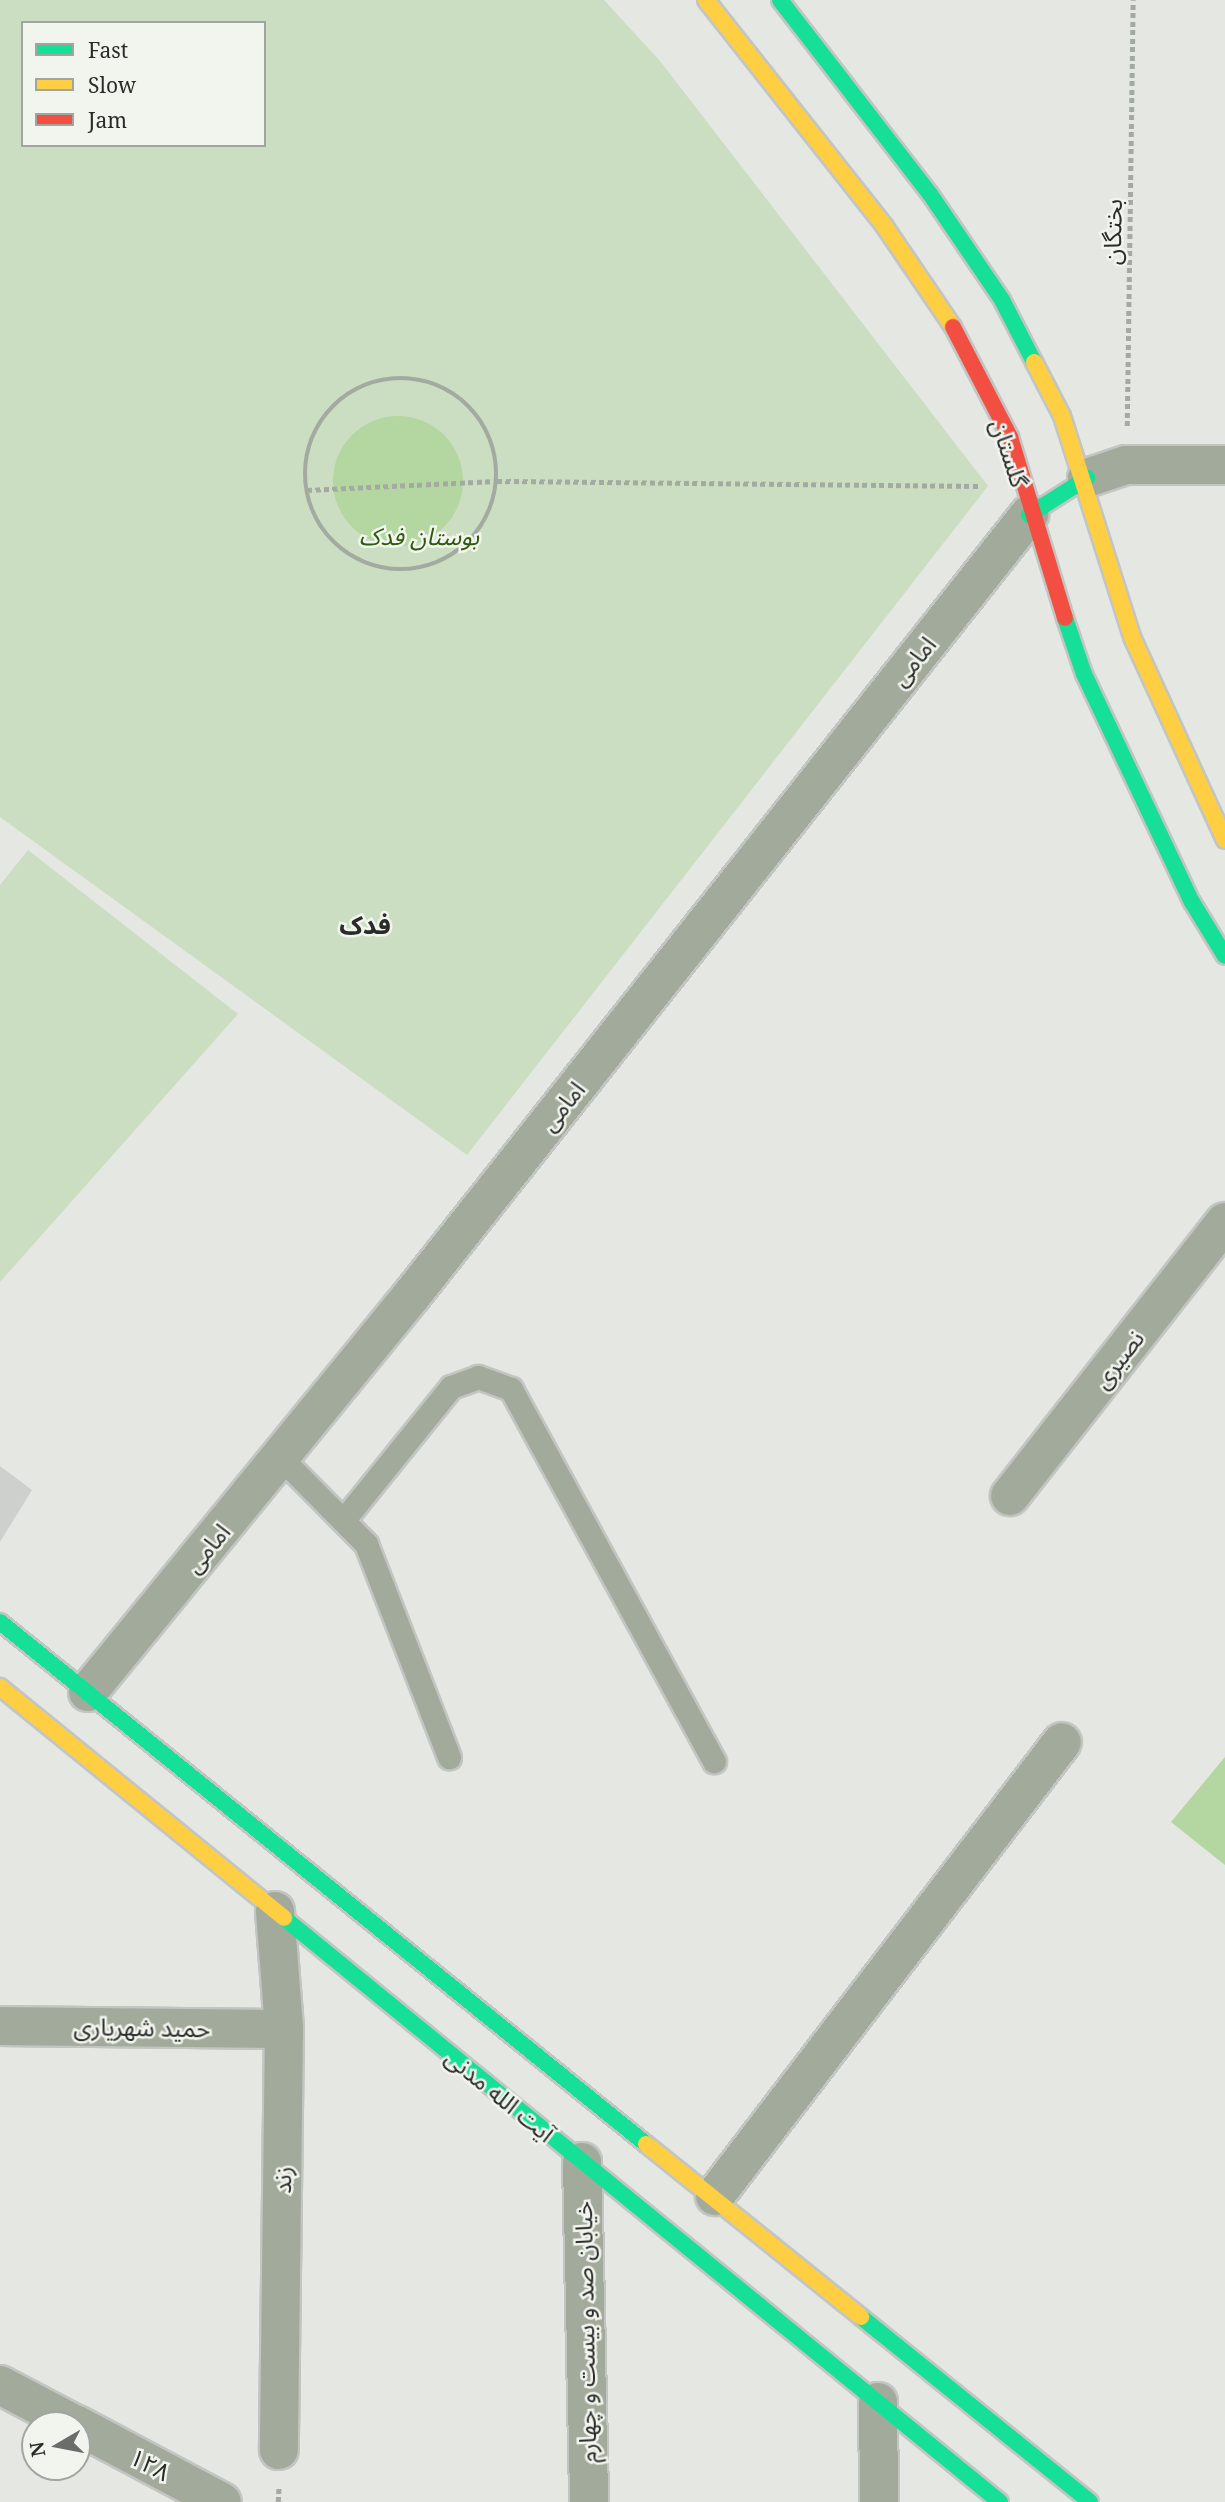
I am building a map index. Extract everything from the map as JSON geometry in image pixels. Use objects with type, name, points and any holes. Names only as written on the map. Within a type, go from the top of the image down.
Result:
[{"type":"main road","name":"گلستان","points":[[706,0],[885,227],[955,329],[1010,437],[1029,515],[1084,674],[1192,902],[1225,956]]},
{"type":"main road","points":[[780,0],[930,194],[1002,300],[1087,478],[1132,637],[1225,840]]},
{"type":"main road","points":[[1029,515],[1087,478]]},
{"type":"main road","name":"آیت الله مدنی","points":[[0,1622],[70,1715],[275,1911],[1000,2502]]},
{"type":"main road","name":"آیت الله مدنی","points":[[0,1687],[70,1715]]},
{"type":"main road","points":[[70,1715],[715,2196],[1090,2502]]},
{"type":"street","points":[[1087,478],[1126,465],[1225,465]]},
{"type":"street","name":"امامی","points":[[70,1715],[281,1458],[1029,515]]},
{"type":"street","name":"نصیری","points":[[1010,1496],[1225,1222]]},
{"type":"street","points":[[715,2196],[1062,1742]]},
{"type":"street","name":"زند","points":[[275,1911],[284,2029],[279,2450]]},
{"type":"street","name":"حمید شهریاری","points":[[0,2026],[284,2029]]},
{"type":"street","name":"خیابان صد و بیست و چهارم","points":[[582,2162],[589,2502]]},
{"type":"street","name":"۱۲۸","points":[[0,2385],[50,2411]]},
{"type":"street","points":[[878,2402],[879,2502]]},
{"type":"street","name":"۱۲۸","points":[[91,2432],[222,2502]]},
{"type":"lane","points":[[346,1517],[452,1387],[478,1377],[511,1389],[714,1761]]},
{"type":"lane","points":[[281,1458],[346,1517],[366,1544],[449,1757]]},
{"type":"path","name":"بختگان","points":[[1126,465],[1133,0]]},
{"type":"path","points":[[404,377],[429,382],[471,408],[494,453],[497,481],[482,527],[465,546],[421,569],[395,571],[348,556],[328,540],[307,490],[307,445],[334,402],[355,388],[404,377]]},
{"type":"path","points":[[307,490],[497,481],[988,486],[1029,515]]},
{"type":"green space","name":"بوستان فدک","points":[[0,0],[604,0],[660,61],[988,486],[467,1155],[0,817]]},
{"type":"green space","points":[[28,850],[238,1014],[0,1282],[0,885]]},
{"type":"shaded area","points":[[398,416],[423,421],[444,435],[458,456],[463,481],[458,506],[444,527],[423,541],[398,546],[373,541],[352,527],[338,506],[333,481],[338,456],[352,435],[373,421]]},
{"type":"shaded area","points":[[1225,1757],[1225,1865],[1171,1822]]},
{"type":"building","points":[[0,1466],[32,1490],[0,1542]]},
{"type":"traffic: fast","points":[[780,0],[930,194],[1002,300],[1034,362]]},
{"type":"traffic: fast","points":[[1029,515],[1087,478]]},
{"type":"traffic: fast","points":[[1065,618],[1084,674],[1192,902],[1225,956]]},
{"type":"traffic: fast","points":[[0,1622],[646,2144]]},
{"type":"traffic: fast","points":[[284,1918],[1000,2502]]},
{"type":"traffic: fast","points":[[861,2317],[1090,2502]]},
{"type":"traffic: slow","points":[[706,0],[885,227],[953,327]]},
{"type":"traffic: slow","points":[[1034,362],[1062,416],[1132,637],[1225,840]]},
{"type":"traffic: slow","points":[[0,1687],[284,1918]]},
{"type":"traffic: slow","points":[[646,2144],[861,2317]]},
{"type":"traffic: jam","points":[[953,327],[1010,437],[1065,618]]},
{"type":"district","name":"فدک","points":[[365,925]]}]
